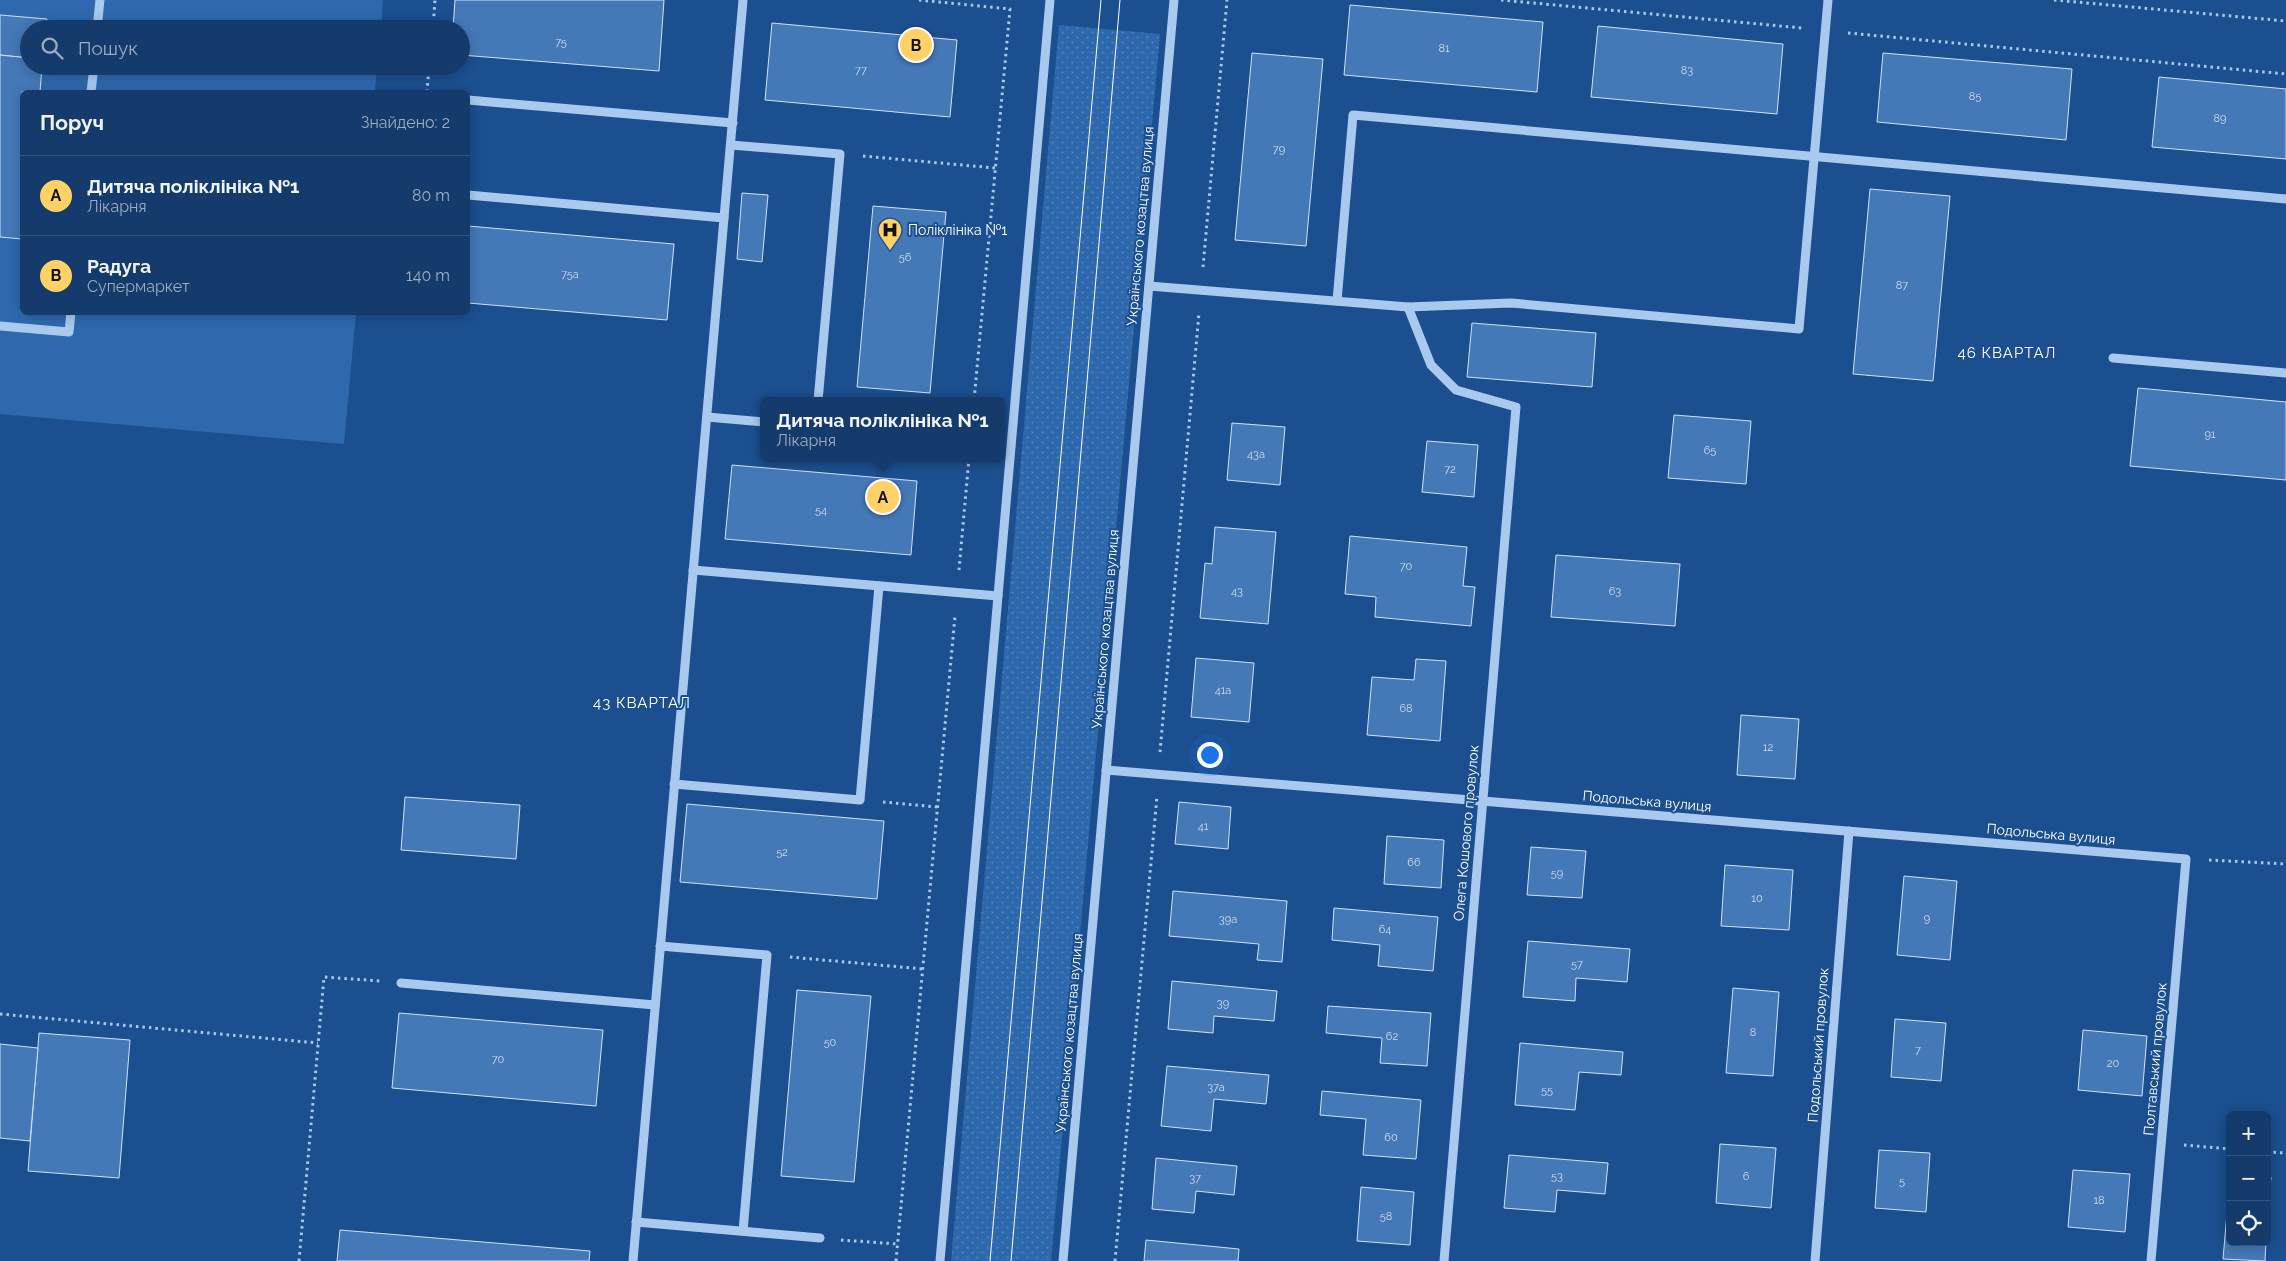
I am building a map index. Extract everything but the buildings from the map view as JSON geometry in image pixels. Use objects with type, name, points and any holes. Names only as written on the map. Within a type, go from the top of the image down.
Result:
[{"type":"street","points":[[98,20],[100,0]]},
{"type":"street","points":[[633,1261],[743,0]]},
{"type":"street","points":[[940,1261],[998,596],[1006,443],[1050,0]]},
{"type":"street","name":"Українського козацтва вулиця","points":[[1062,1261],[1174,0]]},
{"type":"street","points":[[1149,286],[1408,307],[1511,303],[1799,328],[1828,0]]},
{"type":"street","points":[[91,90],[93,75]]},
{"type":"street","points":[[470,100],[733,123]]},
{"type":"street","points":[[1337,301],[1353,115],[2286,199]]},
{"type":"street","points":[[730,145],[840,154],[818,397]]},
{"type":"street","points":[[470,195],[724,218]]},
{"type":"street","name":"Олега Кошового провулок","points":[[1408,307],[1431,365],[1456,390],[1516,407],[1444,1261]]},
{"type":"street","points":[[0,326],[69,332],[71,315]]},
{"type":"street","points":[[2112,358],[2286,373]]},
{"type":"street","points":[[707,417],[760,422]]},
{"type":"street","points":[[693,570],[998,596]]},
{"type":"street","points":[[674,784],[860,800],[879,586]]},
{"type":"street","name":"Подольська вулиця","points":[[1106,770],[2186,859]]},
{"type":"street","name":"Подольський провулок","points":[[1815,1261],[1849,832]]},
{"type":"street","name":"Полтавський провулок","points":[[2152,1261],[2186,859]]},
{"type":"street","points":[[660,946],[767,955],[743,1231]]},
{"type":"street","points":[[401,983],[655,1005]]},
{"type":"street","points":[[636,1222],[820,1238]]},
{"type":"path","points":[[434,20],[435,0]]},
{"type":"path","points":[[918,0],[1010,9],[974,397]]},
{"type":"path","points":[[1115,1261],[1227,0]]},
{"type":"path","points":[[1501,0],[2286,74]]},
{"type":"path","points":[[2054,0],[2286,21]]},
{"type":"path","points":[[427,90],[428,75]]},
{"type":"path","points":[[840,154],[996,168]]},
{"type":"path","points":[[896,1261],[969,462]]},
{"type":"path","points":[[860,800],[937,807]]},
{"type":"path","points":[[2186,859],[2286,864]]},
{"type":"path","points":[[767,955],[923,969]]},
{"type":"path","points":[[299,1261],[324,977],[401,983]]},
{"type":"path","points":[[0,1014],[318,1043]]},
{"type":"path","points":[[2162,1144],[2226,1149]]},
{"type":"path","points":[[2271,1152],[2286,1154]]},
{"type":"path","points":[[820,1238],[898,1244]]},
{"type":"shaded area","points":[[0,0],[383,0],[382,20],[20,20],[20,75],[376,75],[375,90],[20,90],[20,315],[356,315],[344,444],[0,414]]},
{"type":"shaded area","points":[[1059,25],[1160,34],[1051,1261],[951,1261]]},
{"type":"tram line","points":[[990,1261],[1101,0]]},
{"type":"tram line","points":[[1011,1261],[1120,0]]},
{"type":"place","name":"Радуга","points":[[916,45]]},
{"type":"place","name":"Поліклініка №1","points":[[890,251]]},
{"type":"place","name":"Дитяча поліклініка №1","points":[[883,497]]},
{"type":"district","name":"46 КВАРТАЛ","points":[[2007,353]]},
{"type":"district","name":"43 КВАРТАЛ","points":[[642,703]]}]
